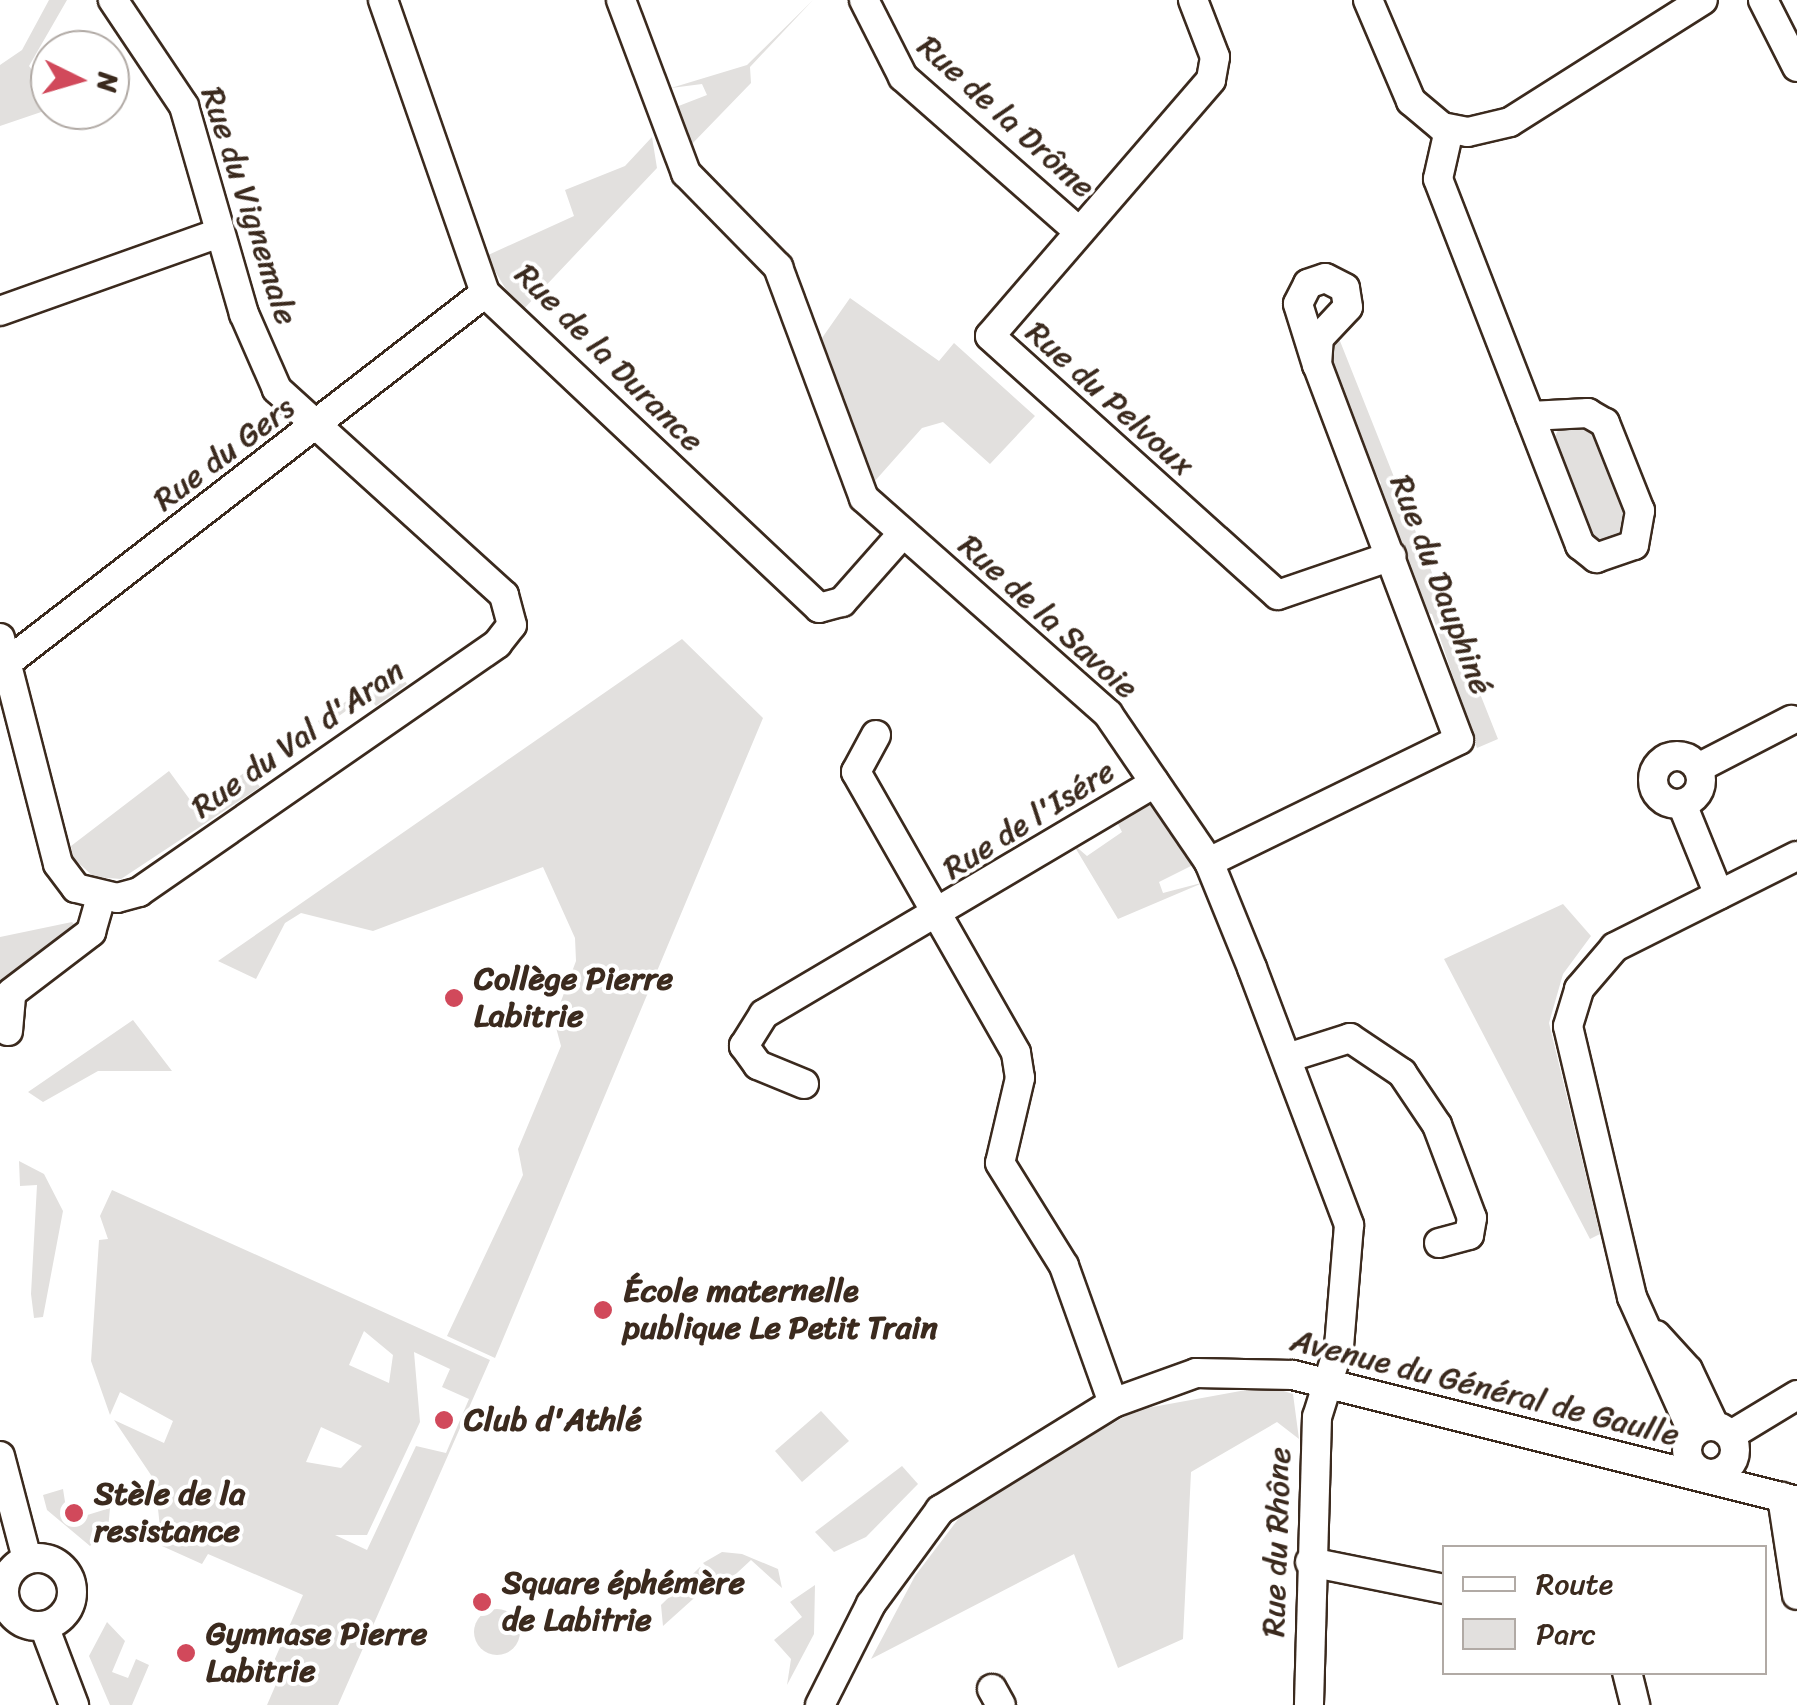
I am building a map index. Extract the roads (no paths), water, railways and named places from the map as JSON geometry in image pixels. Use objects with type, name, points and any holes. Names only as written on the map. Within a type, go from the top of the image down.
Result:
[{"type":"street","name":"Rue du Vignemale","points":[[113,0],[184,106],[219,233],[277,390],[324,424]]},
{"type":"street","name":"Rue de la Durance","points":[[383,0],[485,293],[819,608],[842,602],[903,533]]},
{"type":"street","name":"Rue de la Savoie","points":[[621,0],[680,163],[774,260],[864,498],[1108,714],[1209,862],[1349,1225],[1339,1348],[1327,1383]]},
{"type":"street","name":"Rue de la Drôme","points":[[864,0],[912,87],[1078,230]]},
{"type":"street","name":"Rue du Pelvoux","points":[[1193,0],[1214,76],[993,323],[995,344],[1278,595],[1392,556]]},
{"type":"street","points":[[1368,0],[1411,101],[1449,130],[1510,122],[1703,0]]},
{"type":"street","points":[[1763,0],[1797,67]]},
{"type":"street","points":[[1449,130],[1438,179],[1530,416],[1584,551],[1602,558],[1634,545],[1640,510],[1605,423],[1588,413],[1530,416]]},
{"type":"street","points":[[0,311],[219,233]]},
{"type":"street","name":"Rue du Gers","points":[[3,656],[324,424],[485,293]]},
{"type":"street","name":"Rue du Dauphiné","points":[[1209,862],[1458,743],[1392,556],[1317,365]]},
{"type":"street","name":"Rue du Val d'Aran","points":[[100,898],[140,892],[510,630],[504,595],[324,424]]},
{"type":"street","points":[[3,656],[58,864],[71,884],[100,898],[91,932],[11,993],[8,1031]]},
{"type":"street","points":[[1698,768],[1790,720]]},
{"type":"street","points":[[804,1084],[758,1065],[744,1046],[752,1027],[918,918],[938,917],[856,772],[876,735]]},
{"type":"street","points":[[1698,768],[1678,756],[1655,770],[1660,796],[1682,804],[1719,895]]},
{"type":"street","points":[[1682,804],[1699,790],[1698,768]]},
{"type":"street","name":"Rue de l'Isére","points":[[1114,1403],[1069,1278],[1000,1164],[1020,1078],[1016,1053],[938,917],[1155,783]]},
{"type":"street","points":[[1702,1476],[1726,1468],[1688,1370],[1640,1321],[1568,1026],[1579,989],[1605,955],[1797,856]]},
{"type":"street","points":[[1287,1058],[1350,1038],[1402,1073],[1436,1124],[1472,1218],[1469,1235],[1439,1243]]},
{"type":"street","name":"Avenue du Général de Gaulle","points":[[820,1705],[888,1576],[940,1510],[1114,1403],[1196,1373],[1327,1383],[1784,1498]]},
{"type":"street","name":"Rue du Rhône","points":[[1309,1705],[1310,1562],[1327,1383]]},
{"type":"street","points":[[1671,1469],[1712,1437],[1797,1395]]},
{"type":"street","points":[[1702,1476],[1712,1437]]},
{"type":"street","points":[[1712,1437],[1784,1498],[1797,1596]]},
{"type":"street","points":[[0,1456],[27,1560]]},
{"type":"street","points":[[21,1626],[71,1604],[70,1580],[48,1559],[27,1560],[2,1590],[21,1626],[74,1705]]},
{"type":"street","points":[[1310,1562],[1442,1589]]},
{"type":"street","points":[[1627,1675],[1635,1705]]},
{"type":"place","name":"Collège Pierre Labitrie","points":[[454,998]]},
{"type":"place","name":"École maternelle publique Le Petit Train","points":[[603,1310]]},
{"type":"place","name":"Club d'Athlé","points":[[444,1420]]},
{"type":"place","name":"Stèle de la resistance","points":[[74,1513]]},
{"type":"place","name":"Square éphémère de Labitrie","points":[[482,1602]]},
{"type":"place","name":"Gymnase Pierre Labitrie","points":[[186,1653]]}]
